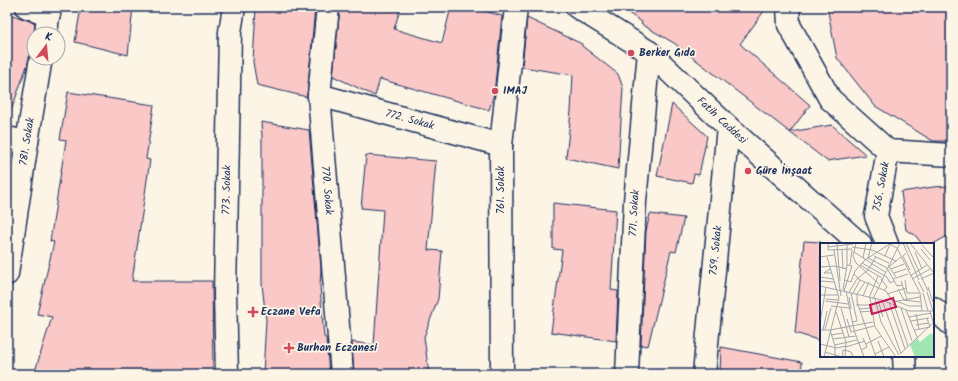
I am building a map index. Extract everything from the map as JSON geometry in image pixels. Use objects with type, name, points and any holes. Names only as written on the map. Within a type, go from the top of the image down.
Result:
[{"type":"street","points":[[27,7],[48,18]]},
{"type":"street","name":"773. Sokak","points":[[227,374],[225,294],[229,40],[234,7]]},
{"type":"street","name":"770. Sokak","points":[[328,7],[319,95],[342,374]]},
{"type":"street","name":"761. Sokak","points":[[502,374],[501,145],[516,7]]},
{"type":"street","points":[[788,7],[789,26],[830,99],[888,151],[951,155]]},
{"type":"street","name":"Fatih Caddesi","points":[[590,10],[649,52],[728,127],[859,243]]},
{"type":"street","name":"771. Sokak","points":[[627,374],[635,201],[649,52]]},
{"type":"street","name":"781. Sokak","points":[[8,264],[17,140],[39,66]]},
{"type":"street","name":"772. Sokak","points":[[319,95],[501,145]]},
{"type":"street","name":"759. Sokak","points":[[704,374],[728,127]]},
{"type":"street","name":"756. Sokak","points":[[887,243],[876,216],[888,151]]},
{"type":"street","points":[[934,309],[951,324]]},
{"type":"street","points":[[904,357],[905,374]]},
{"type":"building","points":[[81,7],[133,7],[128,55],[75,42]]},
{"type":"building","points":[[256,7],[315,7],[307,97],[257,85],[253,62]]},
{"type":"building","points":[[340,7],[401,7],[394,29],[442,43],[451,7],[471,7],[502,16],[494,94],[489,110],[380,79],[375,96],[333,76]]},
{"type":"building","points":[[619,7],[767,7],[740,44],[810,105],[790,132],[832,125],[866,155],[827,161],[674,43],[641,24],[642,22]]},
{"type":"building","points":[[827,7],[949,7],[951,18],[951,141],[933,141],[875,106],[837,58]]},
{"type":"building","points":[[7,13],[35,23],[35,26],[26,26],[27,66],[11,111],[7,111]]},
{"type":"building","points":[[527,18],[582,44],[582,46],[618,74],[623,88],[618,169],[566,158],[573,75],[522,67]]},
{"type":"building","points":[[68,92],[154,105],[146,159],[150,160],[132,281],[212,281],[213,374],[54,374],[36,368],[52,317],[37,314],[54,242],[50,241],[66,140],[60,139]]},
{"type":"building","points":[[672,104],[707,136],[699,175],[694,174],[692,183],[657,176]]},
{"type":"building","points":[[261,122],[309,130],[321,268],[320,286],[324,337],[326,338],[329,374],[263,374],[266,320],[262,284]]},
{"type":"building","points":[[366,155],[436,161],[428,250],[442,251],[438,299],[424,337],[429,374],[354,374],[352,342],[374,345],[383,210],[361,208]]},
{"type":"building","points":[[951,186],[951,234],[934,243],[921,243],[915,235],[906,230],[901,192]]},
{"type":"building","points":[[553,203],[616,210],[611,290],[618,291],[616,341],[551,332],[562,250],[553,249]]},
{"type":"building","points":[[650,214],[684,218],[676,252],[671,251],[648,346],[641,345],[646,231]]},
{"type":"building","points":[[804,241],[821,242],[820,341],[795,333]]},
{"type":"building","points":[[721,347],[802,362],[801,374],[720,374]]},
{"type":"place","name":"Berker Gıda","points":[[631,53]]},
{"type":"place","name":"IMAJ","points":[[495,91]]},
{"type":"place","name":"Güre İnşaat","points":[[748,171]]},
{"type":"place","name":"Eczane Vefa","points":[[253,312]]},
{"type":"place","name":"Burhan Eczanesi","points":[[289,348]]}]
